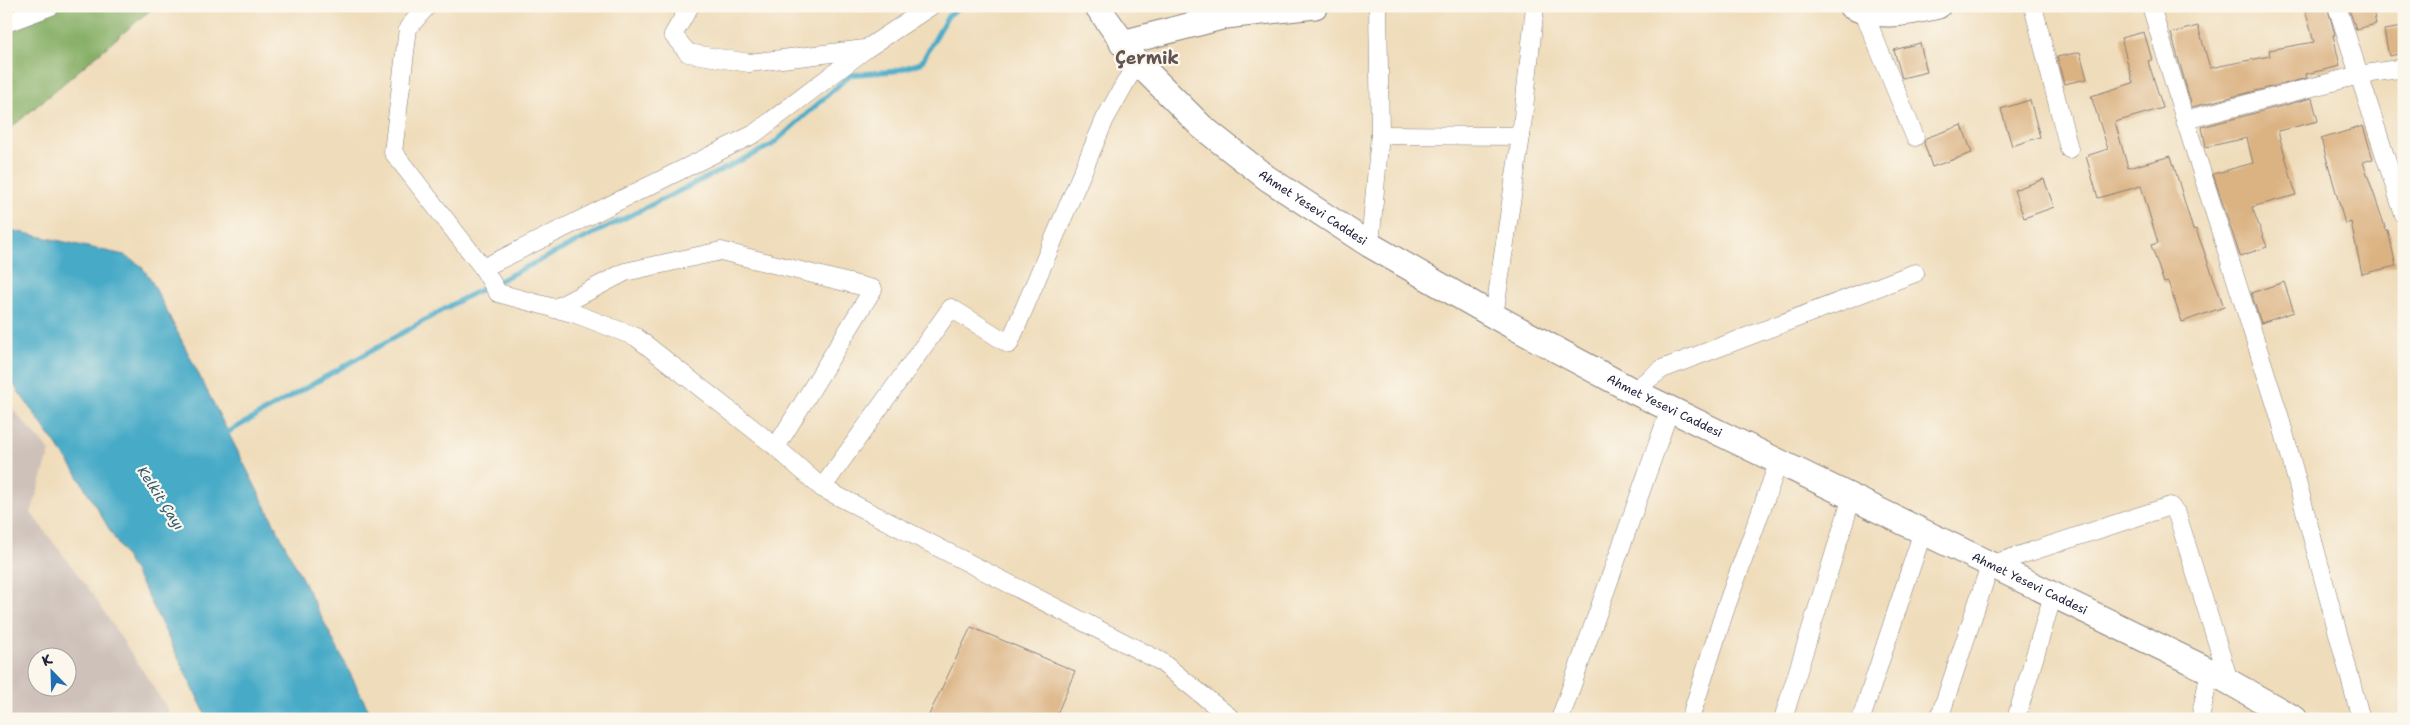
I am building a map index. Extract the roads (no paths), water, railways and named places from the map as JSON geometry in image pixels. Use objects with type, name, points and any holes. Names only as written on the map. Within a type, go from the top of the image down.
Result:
[{"type":"street","points":[[6,23],[50,6]]},
{"type":"street","points":[[427,6],[408,28],[393,152],[486,272],[498,293],[576,314],[636,337],[776,447],[822,488],[1160,661],[1232,719]]},
{"type":"street","points":[[690,6],[673,34],[688,53],[749,64],[866,49]]},
{"type":"street","points":[[486,272],[754,134],[866,49],[931,6]]},
{"type":"street","name":"Ahmet Yesevi Caddesi","points":[[1097,6],[1137,62],[1202,127],[1275,184],[1370,245],[1494,316],[1633,391],[2220,676],[2295,719]]},
{"type":"street","points":[[1122,42],[1225,11],[1315,6]]},
{"type":"street","points":[[1370,245],[1380,134],[1378,6]]},
{"type":"street","points":[[1494,316],[1520,136],[1535,6]]},
{"type":"street","points":[[1915,137],[1858,10],[1904,14],[1938,6]]},
{"type":"street","points":[[2033,6],[2069,149]]},
{"type":"street","points":[[2151,6],[2185,120],[2280,418],[2361,719]]},
{"type":"street","points":[[2337,6],[2404,215]]},
{"type":"street","points":[[822,488],[951,308],[1009,344],[1104,119],[1137,62]]},
{"type":"street","points":[[2185,120],[2359,75],[2404,68]]},
{"type":"street","points":[[1380,134],[1520,136]]},
{"type":"street","points":[[554,308],[625,272],[721,250],[873,289],[776,447]]},
{"type":"street","points":[[1633,391],[1662,369],[1915,273]]},
{"type":"street","points":[[1560,719],[1670,409]]},
{"type":"street","points":[[1690,719],[1726,607],[1779,461]]},
{"type":"street","points":[[1783,719],[1852,497]]},
{"type":"street","points":[[1939,719],[1990,564],[2170,506],[2177,514],[2220,676],[2200,719]]},
{"type":"street","points":[[1860,719],[1923,531]]},
{"type":"street","points":[[2016,719],[2053,595]]},
{"type":"water","name":"Kelkit Çayı","points":[[6,229],[124,255],[140,265],[150,278],[373,719],[208,719],[145,590],[75,471],[6,374]]},
{"type":"waterway","points":[[223,435],[462,299],[772,145],[850,75],[895,71],[921,63],[948,16],[962,6]]},
{"type":"district","name":"Çermik","points":[[1147,58]]}]
